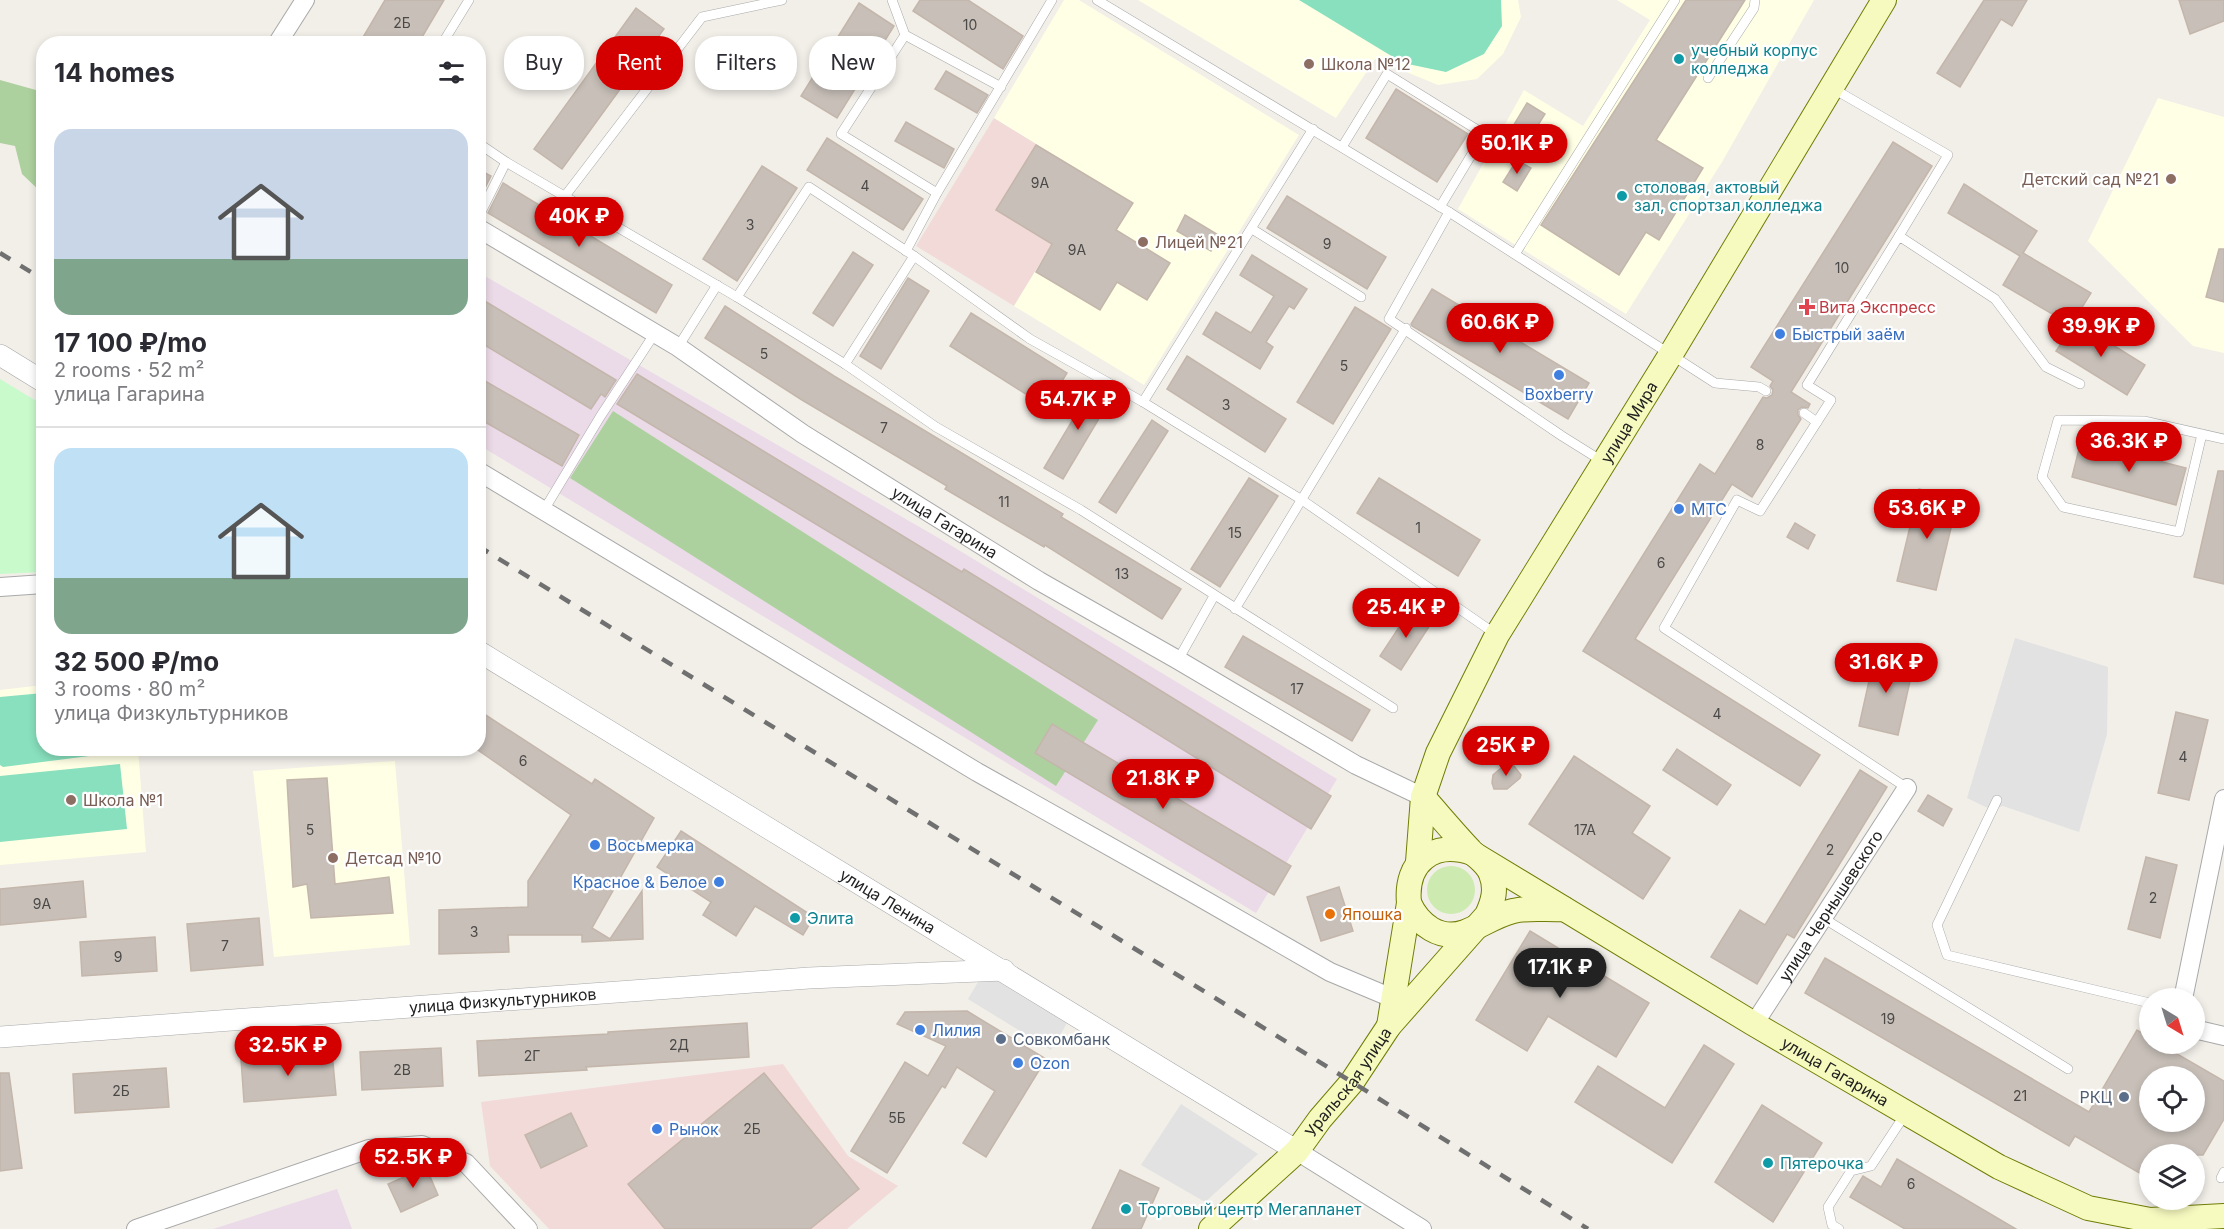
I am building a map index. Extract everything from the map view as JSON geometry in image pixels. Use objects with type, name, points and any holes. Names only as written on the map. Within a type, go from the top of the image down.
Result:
[{"type":"main road","name":"улица Мира","points":[[1419,862],[1424,797],[1438,753],[1497,635],[1671,354],[1884,0]]},
{"type":"main road","points":[[1424,797],[1491,874],[1494,888],[1493,902],[1487,915],[1478,925]]},
{"type":"main road","points":[[1389,1026],[1409,903],[1408,889],[1411,875],[1419,862],[1430,853],[1443,848],[1458,848],[1472,853]]},
{"type":"main road","name":"улица Гагарина","points":[[1472,853],[1754,1024],[1999,1167],[2088,1208],[2150,1221],[2224,1216]]},
{"type":"main road","points":[[1409,903],[1420,921],[1437,932],[1451,935],[1465,932],[1513,911],[1564,909]]},
{"type":"main road","name":"Уральская улица","points":[[1211,1229],[1297,1151],[1320,1119],[1352,1082],[1389,1026],[1478,925]]},
{"type":"street","points":[[282,36],[305,0]]},
{"type":"street","name":"улица Гагарина","points":[[486,233],[678,347],[803,434],[1039,581],[1356,765],[1424,797]]},
{"type":"street","points":[[0,355],[36,377]]},
{"type":"street","points":[[486,476],[977,772],[1330,972],[1392,998]]},
{"type":"street","points":[[0,587],[36,585]]},
{"type":"street","name":"улица Ленина","points":[[486,656],[766,828],[1004,970],[1297,1151]]},
{"type":"street","name":"улица Чернышевского","points":[[1754,1024],[1906,788]]},
{"type":"street","points":[[2185,988],[2224,799]]},
{"type":"street","name":"улица Физкультурников","points":[[0,1037],[797,979],[1004,970]]},
{"type":"street","points":[[2205,1032],[2224,1036]]},
{"type":"street","points":[[136,1229],[369,1149],[422,1145],[466,1163],[528,1229]]},
{"type":"street","points":[[1297,1151],[1422,1229]]},
{"type":"lane","points":[[447,36],[469,0]]},
{"type":"lane","points":[[565,196],[702,17],[782,0]]},
{"type":"lane","points":[[892,0],[905,35],[1000,87]]},
{"type":"lane","points":[[845,364],[910,253],[937,193],[1052,0]]},
{"type":"lane","points":[[1097,0],[1449,212],[1715,383],[1759,387],[1766,391]]},
{"type":"lane","points":[[1515,254],[1675,0]]},
{"type":"lane","points":[[1708,78],[1754,8],[1755,0]]},
{"type":"lane","points":[[905,35],[841,134],[937,193]]},
{"type":"lane","points":[[1341,147],[1387,74],[1484,134],[1440,207]]},
{"type":"lane","points":[[1832,88],[1948,155],[1807,385],[1830,400],[1817,422],[1760,512],[1737,500],[1664,628],[1906,788]]},
{"type":"lane","points":[[1143,402],[1313,129]]},
{"type":"lane","points":[[486,148],[737,297],[845,364],[936,427],[1088,514],[1393,708]]},
{"type":"lane","points":[[486,202],[506,162]]},
{"type":"lane","points":[[737,297],[809,187],[910,253],[1030,339],[1143,402],[1302,500],[1497,635]]},
{"type":"lane","points":[[1449,212],[1389,319],[1406,328],[1603,462]]},
{"type":"lane","points":[[1252,229],[1361,297]]},
{"type":"lane","points":[[1899,236],[1995,299],[2046,367],[2080,384]]},
{"type":"lane","points":[[678,347],[717,285]]},
{"type":"lane","points":[[1235,609],[1406,328]]},
{"type":"lane","points":[[544,510],[600,417],[655,333]]},
{"type":"lane","points":[[1804,413],[1817,422]]},
{"type":"lane","points":[[2202,434],[2179,532],[2062,507],[2042,477],[2058,420],[2144,421],[2202,434],[2224,439]]},
{"type":"lane","points":[[1178,660],[1214,596]]},
{"type":"lane","points":[[1997,800],[1937,925],[1947,955],[2139,999]]},
{"type":"lane","points":[[1823,918],[2068,1069]]},
{"type":"lane","points":[[1839,1229],[1832,1225],[1828,1208],[1851,1171],[1871,1166],[1906,1113]]},
{"type":"shaded area","name":"Лицей №21","points":[[1064,0],[1079,0],[1299,135],[1144,385],[1014,306],[1092,178],[994,118]]},
{"type":"shaded area","name":"Школа №12","points":[[1138,0],[1518,0],[1521,17],[1503,54],[1477,79],[1438,85],[1375,59],[1336,118]]},
{"type":"shaded area","points":[[1617,0],[1814,0],[1722,162],[1626,314],[1458,209],[1524,90],[1583,126],[1650,20]]},
{"type":"shaded area","name":"Детский сад №21","points":[[2158,98],[2224,117],[2224,353],[2193,346],[2088,241]]},
{"type":"shaded area","points":[[994,118],[1092,178],[1014,306],[916,246]]},
{"type":"shaded area","points":[[486,277],[942,540],[1337,779],[1256,913],[486,449]]},
{"type":"shaded area","points":[[2015,638],[2108,667],[2107,734],[2079,832],[2003,806],[1992,810],[1967,798]]},
{"type":"shaded area","name":"Школа №1","points":[[36,686],[36,756],[139,756],[146,852],[0,865],[0,690]]},
{"type":"shaded area","name":"Детсад №10","points":[[395,761],[410,945],[274,957],[253,771]]},
{"type":"shaded area","points":[[984,972],[1073,1013],[1051,1050],[968,999]]},
{"type":"shaded area","name":"Рынок","points":[[783,1064],[848,1156],[898,1186],[847,1229],[549,1229],[490,1166],[481,1102]]},
{"type":"shaded area","points":[[1181,1104],[1258,1154],[1205,1202],[1141,1165]]},
{"type":"shaded area","points":[[337,1189],[352,1229],[213,1229]]},
{"type":"green space","points":[[1299,0],[1501,0],[1502,26],[1484,54],[1446,72],[1403,63]]},
{"type":"green space","points":[[0,80],[36,90],[36,187],[22,174],[15,146],[0,143]]},
{"type":"green space","points":[[0,379],[36,401],[36,572],[0,574]]},
{"type":"green space","points":[[613,411],[1098,720],[1056,786],[570,478]]},
{"type":"green space","points":[[36,694],[36,756],[89,756],[3,767],[0,765],[0,697]]},
{"type":"green space","points":[[120,764],[127,829],[0,842],[0,776]]},
{"type":"green space","points":[[1451,866],[1468,873],[1475,890],[1468,907],[1451,914],[1434,907],[1427,890],[1434,873]]},
{"type":"building","points":[[385,0],[444,0],[423,36],[364,36]]},
{"type":"building","points":[[920,0],[968,0],[1023,36],[1003,69],[913,11]]},
{"type":"building","name":"столовая, актовый зал, спортзал колледжа","points":[[1686,0],[1745,0],[1656,140],[1703,168],[1659,240],[1646,232],[1619,275],[1541,225]]},
{"type":"building","points":[[1984,0],[2027,0],[2012,26],[2001,19],[1960,87],[1937,73]]},
{"type":"building","points":[[2179,0],[2224,0],[2224,21],[2190,34]]},
{"type":"building","points":[[859,3],[894,26],[888,36],[838,36]]},
{"type":"building","points":[[636,8],[664,29],[659,36],[616,36]]},
{"type":"building","points":[[596,63],[596,90],[620,90],[562,169],[534,149],[577,90],[584,90],[584,80]]},
{"type":"building","points":[[946,71],[988,95],[977,113],[935,89]]},
{"type":"building","points":[[809,83],[809,90],[854,90],[837,118],[801,96]]},
{"type":"building","points":[[1396,89],[1468,134],[1437,182],[1366,138]]},
{"type":"building","points":[[1527,103],[1545,114],[1518,157],[1501,146]]},
{"type":"building","points":[[906,122],[954,149],[944,168],[895,141]]},
{"type":"building","points":[[827,138],[923,199],[903,230],[807,170]]},
{"type":"building","points":[[1893,142],[1932,166],[1791,392],[1810,404],[1808,408],[1802,407],[1798,410],[1801,419],[1752,497],[1732,484],[1635,639],[1820,755],[1800,786],[1583,651],[1700,464],[1715,474],[1763,397],[1767,398],[1772,395],[1773,390],[1770,386],[1773,381],[1751,367]]},
{"type":"building","points":[[1036,145],[1133,203],[1116,230],[1170,263],[1147,300],[1117,282],[1100,310],[1036,272],[1052,244],[996,210]]},
{"type":"building","points":[[1517,160],[1531,168],[1517,191],[1503,182]]},
{"type":"building","points":[[762,166],[797,188],[737,281],[703,259]]},
{"type":"building","points":[[486,173],[491,176],[486,186]]},
{"type":"building","points":[[503,183],[672,285],[656,313],[488,213]]},
{"type":"building","points":[[1964,184],[2037,231],[2023,253],[2091,293],[2071,325],[2003,285],[2020,256],[1948,213]]},
{"type":"building","points":[[1287,196],[1386,257],[1367,289],[1267,228]]},
{"type":"building","points":[[1185,215],[1220,236],[1211,251],[1177,231]]},
{"type":"building","points":[[2219,249],[2224,249],[2224,302],[2206,297]]},
{"type":"building","points":[[853,252],[873,265],[833,326],[813,313]]},
{"type":"building","points":[[1252,255],[1307,289],[1294,309],[1289,306],[1266,342],[1273,347],[1260,369],[1203,334],[1216,312],[1251,333],[1274,296],[1240,275]]},
{"type":"building","points":[[908,278],[929,291],[881,369],[860,356]]},
{"type":"building","points":[[1432,289],[1589,383],[1568,419],[1412,326],[1411,324]]},
{"type":"building","points":[[486,302],[616,380],[605,397],[601,394],[591,409],[486,346]]},
{"type":"building","points":[[725,306],[834,376],[1063,514],[1061,517],[1181,589],[1162,619],[1045,545],[1044,547],[945,489],[947,486],[802,400],[705,338]]},
{"type":"building","points":[[1355,307],[1391,329],[1333,424],[1297,402]]},
{"type":"building","points":[[971,313],[1067,373],[1046,407],[950,346]]},
{"type":"building","points":[[2076,322],[2145,365],[2127,395],[2056,351]]},
{"type":"building","points":[[1187,356],[1286,419],[1265,452],[1167,389]]},
{"type":"building","points":[[637,374],[962,572],[964,569],[1331,796],[1311,829],[935,596],[617,404]]},
{"type":"building","points":[[486,382],[579,435],[562,466],[486,423]]},
{"type":"building","points":[[1094,384],[1113,395],[1063,479],[1044,468]]},
{"type":"building","points":[[1152,420],[1168,431],[1116,513],[1099,502]]},
{"type":"building","points":[[2081,441],[2186,468],[2176,505],[2072,477]]},
{"type":"building","points":[[2218,471],[2224,471],[2224,584],[2194,577]]},
{"type":"building","points":[[1249,478],[1278,496],[1220,587],[1191,569]]},
{"type":"building","points":[[1379,478],[1480,540],[1458,576],[1357,513]]},
{"type":"building","points":[[1919,489],[1958,499],[1936,590],[1897,581]]},
{"type":"building","points":[[1795,523],[1815,535],[1808,549],[1787,537]]},
{"type":"building","points":[[1411,609],[1432,622],[1401,670],[1380,656]]},
{"type":"building","points":[[1243,636],[1370,710],[1352,741],[1225,667]]},
{"type":"building","points":[[1875,654],[1914,663],[1898,735],[1859,726]]},
{"type":"building","points":[[2176,712],[2208,720],[2189,800],[2158,793]]},
{"type":"building","points":[[486,715],[592,784],[595,779],[654,818],[592,928],[610,939],[642,891],[643,939],[582,942],[582,935],[508,935],[509,952],[439,954],[439,910],[528,907],[528,881],[571,815],[486,756]]},
{"type":"building","points":[[1052,724],[1291,866],[1274,895],[1035,753]]},
{"type":"building","points":[[1677,749],[1731,785],[1717,805],[1663,770]]},
{"type":"building","points":[[1574,756],[1650,806],[1632,833],[1670,858],[1643,899],[1529,824]]},
{"type":"building","points":[[1506,764],[1513,765],[1521,775],[1520,778],[1507,789],[1494,789],[1493,775]]},
{"type":"building","points":[[1860,770],[1887,787],[1794,938],[1787,934],[1757,984],[1711,957],[1740,910],[1765,925]]},
{"type":"building","points":[[327,778],[335,884],[389,877],[393,913],[311,918],[307,884],[293,887],[287,780]]},
{"type":"building","points":[[1928,795],[1952,809],[1943,826],[1918,811]]},
{"type":"building","name":"Красное & Белое","points":[[681,831],[814,917],[803,935],[755,906],[736,936],[703,915],[711,902],[657,867]]},
{"type":"building","points":[[2146,857],[2177,865],[2160,938],[2128,929]]},
{"type":"building","points":[[83,881],[86,917],[0,925],[0,889]]},
{"type":"building","name":"Япошка","points":[[1339,887],[1353,931],[1321,941],[1307,897]]},
{"type":"building","points":[[259,918],[263,965],[191,971],[187,924]]},
{"type":"building","points":[[1530,931],[1649,1003],[1616,1057],[1548,1016],[1527,1051],[1476,1020]]},
{"type":"building","points":[[155,937],[157,971],[82,976],[80,942]]},
{"type":"building","points":[[1825,958],[2089,1112],[2137,1030],[2139,1031],[2139,1054],[2177,1054],[2198,1066],[2139,1066],[2139,1132],[2205,1132],[2205,1070],[2224,1081],[2224,1119],[2205,1152],[2205,1144],[2139,1144],[2139,1173],[2075,1136],[2069,1146],[1805,993]]},
{"type":"building","points":[[967,1011],[1046,1059],[986,1157],[963,1143],[995,1091],[957,1067],[945,1088],[942,1086],[887,1173],[851,1151],[905,1062],[928,1076],[946,1046],[897,1024],[905,1012]]},
{"type":"building","points":[[747,1023],[749,1057],[479,1076],[477,1041]]},
{"type":"building","points":[[1704,1045],[1734,1064],[1672,1163],[1575,1102],[1598,1066],[1665,1108]]},
{"type":"building","points":[[441,1048],[443,1086],[362,1090],[360,1052]]},
{"type":"building","points":[[332,1052],[336,1095],[244,1102],[241,1059]]},
{"type":"building","points":[[166,1068],[169,1107],[75,1113],[73,1074]]},
{"type":"building","points":[[0,1073],[9,1073],[22,1168],[0,1171]]},
{"type":"building","points":[[764,1073],[859,1189],[810,1229],[665,1229],[628,1184]]},
{"type":"building","name":"Пятерочка","points":[[1762,1105],[1822,1143],[1773,1222],[1715,1182]]},
{"type":"building","points":[[571,1113],[587,1146],[541,1168],[525,1135]]},
{"type":"building","points":[[1897,1159],[2016,1229],[1905,1229],[1850,1197],[1863,1176],[1881,1187]]},
{"type":"building","points":[[426,1167],[438,1195],[401,1212],[388,1184]]},
{"type":"building","name":"Торговый центр Мегапланет","points":[[1120,1170],[1159,1188],[1141,1229],[1092,1229]]},
{"type":"railway","points":[[0,253],[36,275]]},
{"type":"railway","points":[[486,551],[1588,1229]]},
{"type":"place","name":"учебный корпус колледжа","points":[[1679,59]]},
{"type":"place","name":"Школа №12","points":[[1309,64]]},
{"type":"place","name":"Детский сад №21","points":[[2171,179]]},
{"type":"place","name":"столовая, актовый зал, спортзал колледжа","points":[[1622,196]]},
{"type":"place","name":"Лицей №21","points":[[1143,242]]},
{"type":"place","name":"Вита Экспресс","points":[[1807,307]]},
{"type":"place","name":"Быстрый заём","points":[[1780,334]]},
{"type":"place","name":"Boxberry","points":[[1559,375]]},
{"type":"place","name":"МТС","points":[[1679,509]]},
{"type":"place","name":"Школа №1","points":[[71,800]]},
{"type":"place","name":"Восьмерка","points":[[595,845]]},
{"type":"place","name":"Детсад №10","points":[[333,858]]},
{"type":"place","name":"Красное & Белое","points":[[719,882]]},
{"type":"place","name":"Япошка","points":[[1330,914]]},
{"type":"place","name":"Элита","points":[[795,918]]},
{"type":"place","name":"Лилия","points":[[920,1030]]},
{"type":"place","name":"Совкомбанк","points":[[1001,1039]]},
{"type":"place","name":"Ozon","points":[[1018,1063]]},
{"type":"place","name":"РКЦ","points":[[2124,1097]]},
{"type":"place","name":"Рынок","points":[[657,1129]]},
{"type":"place","name":"Пятерочка","points":[[1768,1163]]},
{"type":"place","name":"Торговый центр Мегапланет","points":[[1126,1209]]}]
